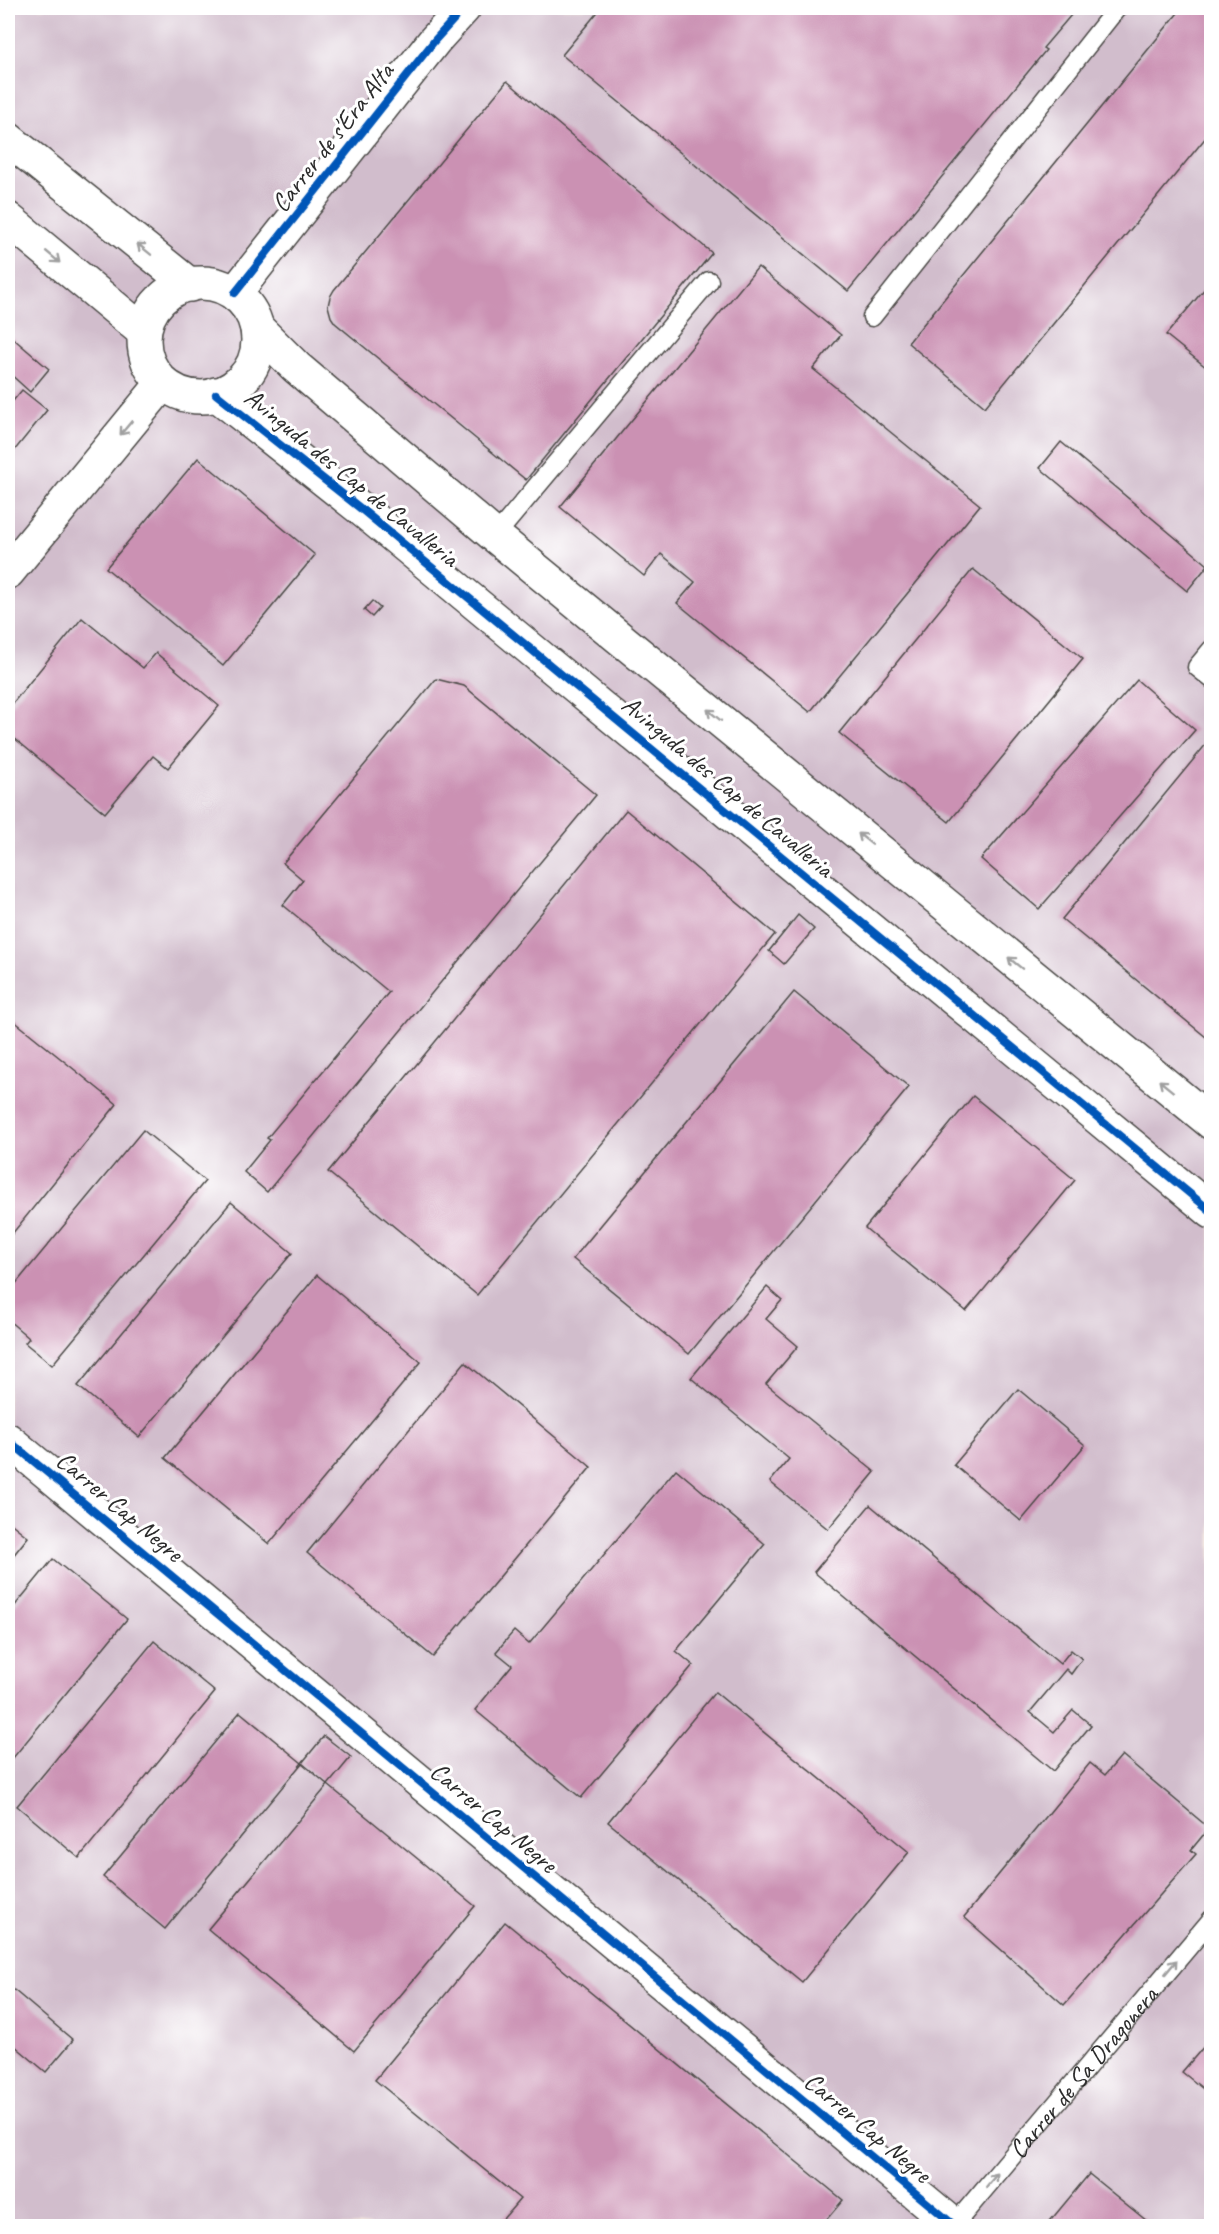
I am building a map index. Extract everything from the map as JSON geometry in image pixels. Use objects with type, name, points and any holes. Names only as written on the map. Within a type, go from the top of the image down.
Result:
[{"type":"street","name":"Carrer de s'Era Alta","points":[[235,293],[435,40],[464,8]]},
{"type":"street","points":[[8,139],[190,285]]},
{"type":"street","points":[[8,219],[144,333]]},
{"type":"street","points":[[190,285],[219,285],[235,293],[249,309],[257,328],[258,345],[249,369],[232,388],[216,394],[197,396],[179,392],[164,383],[151,368],[145,351],[144,333],[148,316],[157,302],[172,290],[190,285]]},
{"type":"street","name":"Avinguda des Cap de Cavalleria","points":[[257,328],[296,367],[495,536],[1212,1123]]},
{"type":"street","points":[[8,572],[164,383]]},
{"type":"street","name":"Avinguda des Cap de Cavalleria","points":[[216,394],[360,507],[1212,1212]]},
{"type":"street","name":"Carrer Cap Negre","points":[[8,1440],[954,2226]]},
{"type":"lane","points":[[872,317],[1117,8]]},
{"type":"lane","points":[[495,536],[709,281]]},
{"type":"lane","points":[[1212,649],[1197,667],[1212,679]]},
{"type":"lane","name":"Carrer de Sa Dragonera","points":[[954,2226],[1212,1918]]},
{"type":"shaded area","points":[[8,8],[1211,8],[1211,2226],[8,2226]]},
{"type":"building","points":[[601,8],[1077,8],[1043,48],[1046,50],[848,291],[562,55]]},
{"type":"building","points":[[1182,8],[1207,8],[1212,11],[1212,130],[985,407],[908,343]]},
{"type":"building","points":[[507,81],[712,253],[526,480],[335,323],[328,306],[334,290]]},
{"type":"building","points":[[758,267],[841,335],[813,369],[980,505],[810,712],[677,603],[695,582],[661,554],[644,576],[560,507]]},
{"type":"building","points":[[1212,280],[1212,372],[1166,335]]},
{"type":"building","points":[[8,334],[49,369],[30,392],[8,372]]},
{"type":"building","points":[[22,390],[47,410],[10,456],[8,454],[8,407]]},
{"type":"building","points":[[1061,442],[1208,565],[1187,591],[1040,468]]},
{"type":"building","points":[[198,458],[315,555],[223,666],[106,568]]},
{"type":"building","points":[[973,569],[1083,659],[949,822],[839,733]]},
{"type":"building","points":[[372,601],[380,608],[372,617],[364,610]]},
{"type":"building","points":[[82,618],[143,668],[156,653],[219,706],[168,768],[153,756],[105,813],[8,733],[8,709]]},
{"type":"building","points":[[436,679],[464,686],[596,795],[267,1192],[244,1172],[270,1140],[267,1138],[389,992],[283,905],[303,880],[283,863]]},
{"type":"building","points":[[1137,680],[1195,730],[1039,909],[981,859]]},
{"type":"building","points":[[1212,737],[1212,1042],[1062,919]]},
{"type":"building","points":[[626,810],[775,934],[477,1295],[328,1172]]},
{"type":"building","points":[[798,915],[814,929],[784,964],[769,951]]},
{"type":"building","points":[[794,992],[909,1087],[689,1354],[573,1259]]},
{"type":"building","points":[[8,1016],[117,1104],[8,1239]]},
{"type":"building","points":[[973,1096],[1075,1180],[966,1311],[865,1228]]},
{"type":"building","points":[[143,1130],[205,1181],[52,1365],[25,1343],[29,1338],[8,1320],[8,1293]]},
{"type":"building","points":[[231,1202],[292,1253],[139,1437],[78,1386]]},
{"type":"building","points":[[317,1275],[421,1362],[269,1544],[165,1458]]},
{"type":"building","points":[[767,1287],[782,1300],[766,1319],[798,1346],[766,1384],[875,1472],[828,1529],[770,1482],[789,1459],[691,1378]]},
{"type":"building","points":[[465,1362],[591,1467],[433,1657],[307,1553]]},
{"type":"building","points":[[1018,1389],[1085,1445],[1021,1521],[954,1465]]},
{"type":"building","points":[[676,1469],[765,1544],[676,1651],[693,1665],[581,1798],[475,1710],[512,1665],[496,1652],[514,1631],[529,1644]]},
{"type":"building","points":[[870,1505],[1060,1664],[1071,1650],[1082,1659],[1071,1674],[1066,1669],[1030,1712],[1054,1732],[1073,1710],[1091,1725],[1053,1771],[814,1572]]},
{"type":"building","points":[[8,1521],[28,1537],[8,1562]]},
{"type":"building","points":[[53,1559],[127,1619],[8,1764],[8,1614]]},
{"type":"building","points":[[154,1641],[215,1692],[79,1858],[17,1806]]},
{"type":"building","points":[[715,1692],[909,1852],[802,1982],[608,1822]]},
{"type":"building","points":[[240,1712],[302,1763],[165,1929],[103,1877]]},
{"type":"building","points":[[324,1736],[351,1757],[328,1785],[302,1763]]},
{"type":"building","points":[[1122,1755],[1209,1828],[1191,1850],[1196,1854],[1064,2005],[964,1917],[1090,1763],[1105,1775]]},
{"type":"building","points":[[328,1785],[475,1906],[354,2051],[208,1929]]},
{"type":"building","points":[[505,1922],[843,2200],[821,2226],[497,2226],[520,2199],[375,2080]]},
{"type":"building","points":[[8,1985],[73,2040],[46,2072],[8,2040]]},
{"type":"building","points":[[1212,2037],[1212,2096],[1182,2072]]},
{"type":"building","points":[[1089,2174],[1153,2226],[1046,2226]]},
{"type":"cycle path","points":[[235,293],[435,40],[464,8]]},
{"type":"cycle path","points":[[216,394],[360,508],[1212,1212]]},
{"type":"cycle path","points":[[8,1440],[953,2226]]}]
